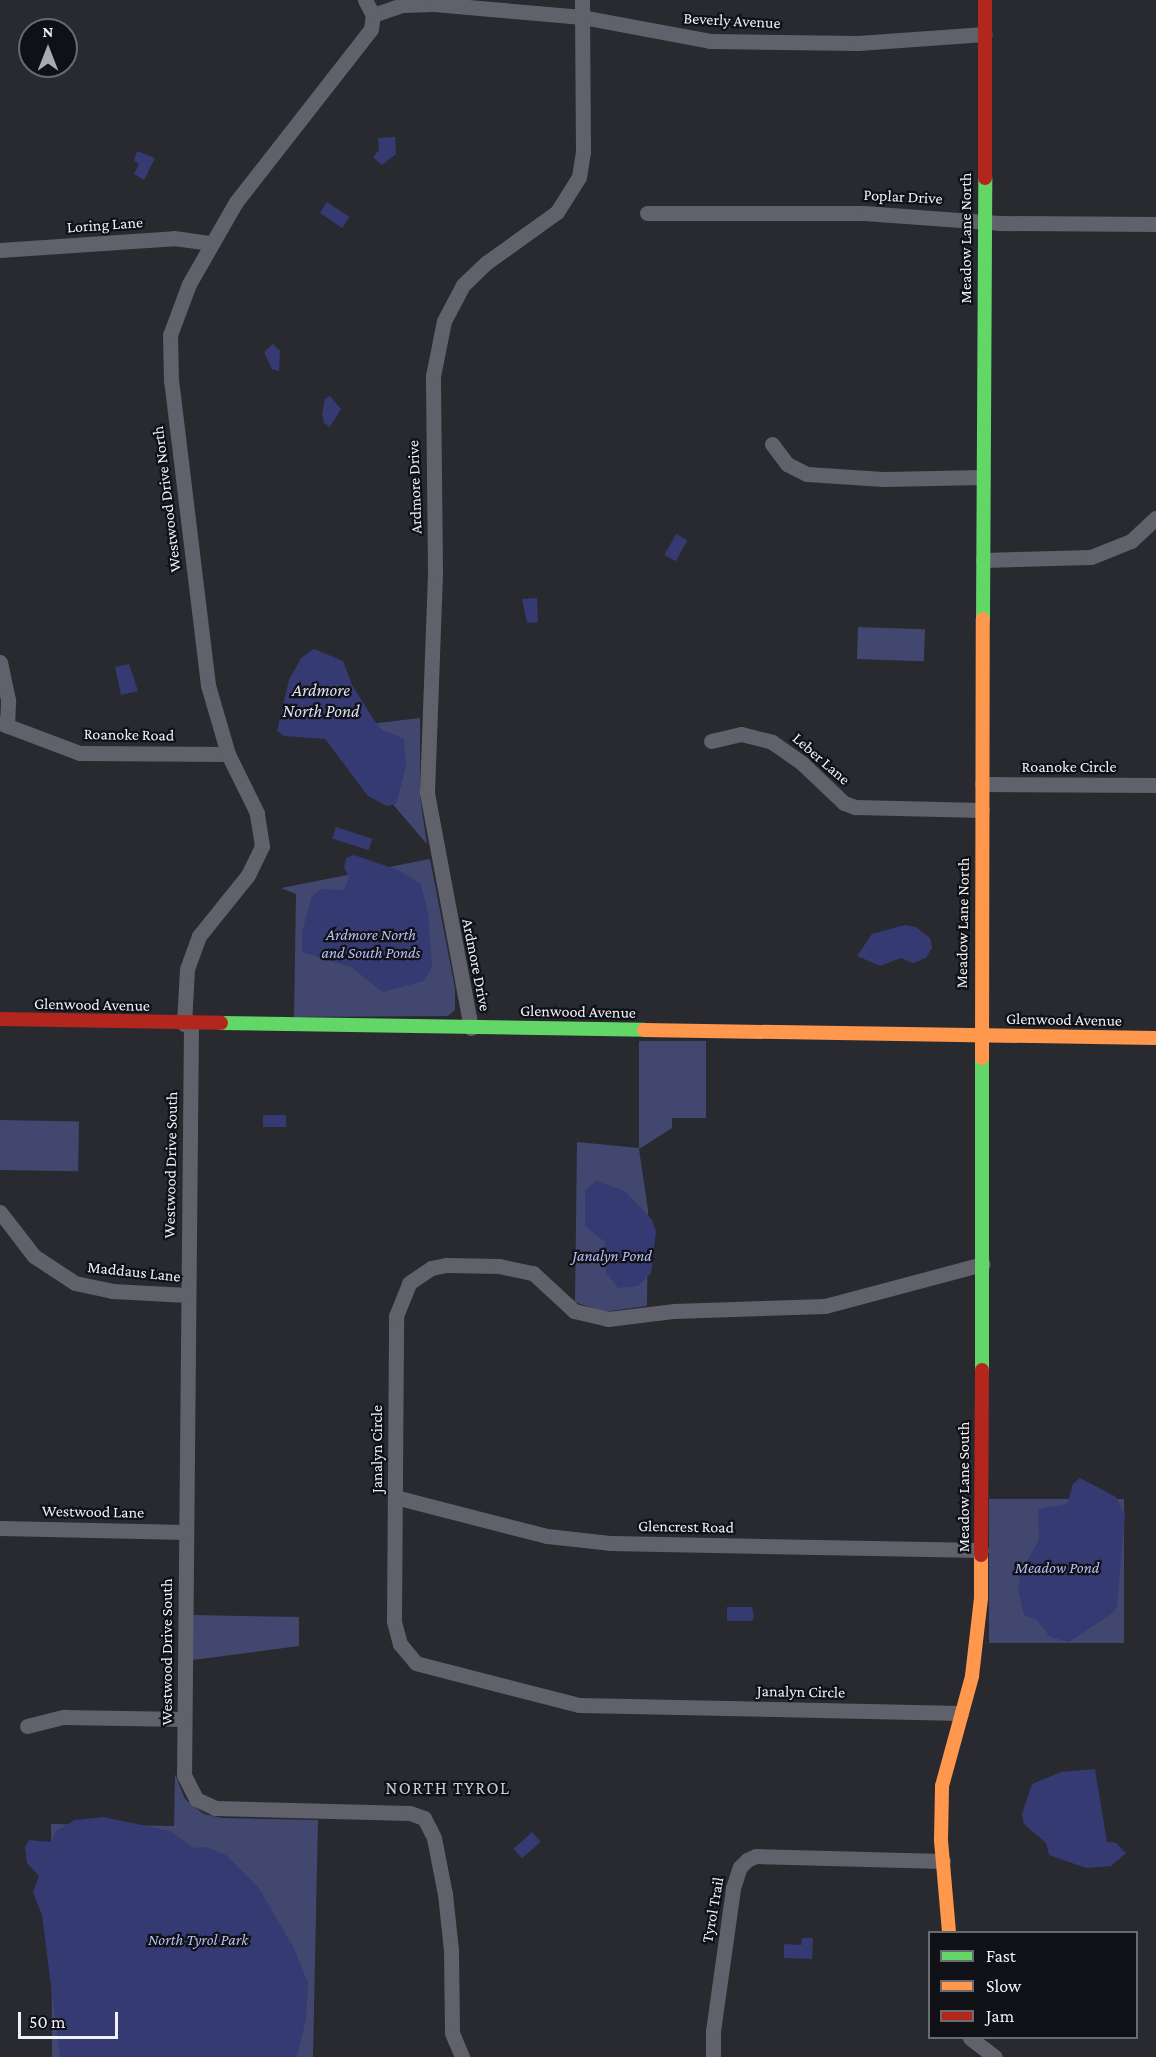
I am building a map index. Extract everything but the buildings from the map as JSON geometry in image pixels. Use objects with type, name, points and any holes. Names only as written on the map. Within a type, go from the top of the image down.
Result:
[{"type":"street","points":[[365,0],[373,15]]},
{"type":"street","name":"Ardmore Drive","points":[[471,1028],[427,792],[435,571],[433,376],[444,321],[463,285],[486,263],[557,212],[579,177],[583,153],[582,0]]},
{"type":"street","name":"Meadow Lane North","points":[[984,1035],[981,1016],[985,0]]},
{"type":"street","name":"Beverly Avenue","points":[[373,15],[415,3],[582,17],[710,41],[858,43],[985,34]]},
{"type":"street","name":"Westwood Drive North","points":[[188,1024],[187,969],[199,936],[248,875],[262,846],[257,813],[228,754],[208,685],[169,355],[174,318],[212,243],[272,153],[364,40],[373,15]]},
{"type":"street","name":"Poplar Drive","points":[[647,213],[864,213],[984,221],[1156,224]]},
{"type":"street","name":"Loring Lane","points":[[0,250],[174,238],[212,243]]},
{"type":"street","points":[[771,444],[787,464],[807,474],[883,479],[983,477]]},
{"type":"street","points":[[983,560],[1091,557],[1131,541],[1156,518]]},
{"type":"street","points":[[0,662],[8,701],[4,724]]},
{"type":"street","name":"Roanoke Road","points":[[4,724],[80,753],[228,754]]},
{"type":"street","name":"Leber Lane","points":[[711,741],[741,734],[771,742],[803,764],[844,803],[855,807],[982,810]]},
{"type":"street","name":"Roanoke Circle","points":[[982,784],[1156,785]]},
{"type":"street","name":"Glenwood Avenue","points":[[0,1019],[188,1024],[1156,1038]]},
{"type":"street","name":"Westwood Drive South","points":[[188,1024],[184,1775],[190,1792],[205,1805],[227,1810],[410,1813],[424,1818],[434,1838],[445,1894],[452,1962],[452,2033],[462,2057]]},
{"type":"street","name":"Meadow Lane South","points":[[949,1931],[943,1861],[942,1786],[977,1651],[981,1550],[984,1035]]},
{"type":"street","name":"Maddaus Lane","points":[[0,1212],[34,1256],[75,1284],[112,1291],[188,1295]]},
{"type":"street","name":"Janalyn Circle","points":[[961,1713],[579,1706],[416,1663],[400,1644],[394,1621],[396,1316],[410,1283],[431,1268],[490,1265],[524,1270],[540,1278],[574,1311],[608,1319],[673,1311],[825,1306],[983,1264]]},
{"type":"street","name":"Glencrest Road","points":[[395,1497],[547,1536],[610,1543],[981,1550]]},
{"type":"street","name":"Westwood Lane","points":[[0,1528],[186,1532]]},
{"type":"street","points":[[27,1726],[64,1717],[184,1719]]},
{"type":"street","name":"Tyrol Trail","points":[[713,2057],[713,2031],[733,1888],[740,1867],[747,1860],[756,1856],[943,1861]]},
{"type":"street","points":[[972,2039],[995,2057]]},
{"type":"green space","points":[[858,627],[925,629],[924,661],[857,659]]},
{"type":"green space","points":[[420,718],[420,797],[427,844],[328,729]]},
{"type":"green space","name":"Ardmore North and South Ponds","points":[[430,859],[455,988],[455,1010],[448,1016],[294,1017],[296,894],[281,888]]},
{"type":"green space","name":"Janalyn Pond","points":[[639,1041],[706,1041],[706,1118],[672,1118],[672,1128],[639,1149],[648,1210],[647,1306],[603,1312],[575,1302],[577,1142],[639,1148]]},
{"type":"green space","points":[[0,1120],[79,1121],[78,1171],[0,1170]]},
{"type":"green space","name":"Meadow Pond","points":[[989,1499],[1124,1499],[1124,1643],[989,1643]]},
{"type":"green space","points":[[193,1615],[299,1617],[299,1646],[193,1660]]},
{"type":"green space","name":"North Tyrol Park","points":[[175,1774],[185,1799],[204,1814],[222,1818],[318,1820],[313,2057],[52,2057],[51,1824],[174,1826]]},
{"type":"water","points":[[395,137],[396,154],[382,165],[373,157],[379,150],[378,138]]},
{"type":"water","points":[[137,151],[155,158],[144,180],[134,174],[139,164],[134,161]]},
{"type":"water","points":[[327,202],[349,217],[342,228],[320,213]]},
{"type":"water","points":[[273,344],[280,351],[279,371],[272,369],[264,352]]},
{"type":"water","points":[[330,396],[341,409],[330,427],[324,423],[322,414],[325,399]]},
{"type":"water","points":[[676,534],[687,540],[676,561],[664,555]]},
{"type":"water","points":[[537,598],[538,622],[527,623],[522,599]]},
{"type":"water","name":"Ardmore North Pond","points":[[314,649],[343,661],[352,685],[374,720],[382,730],[404,739],[406,767],[396,804],[387,806],[368,796],[325,739],[284,736],[277,731],[289,680],[301,658]]},
{"type":"water","points":[[129,664],[138,691],[121,695],[115,667]]},
{"type":"water","points":[[336,827],[372,839],[368,850],[332,838]]},
{"type":"water","points":[[354,855],[398,870],[421,884],[428,913],[432,967],[424,981],[383,992],[351,967],[302,952],[302,932],[312,896],[321,889],[344,890],[349,878],[344,867],[346,858]]},
{"type":"water","points":[[905,925],[916,927],[930,938],[932,948],[926,958],[913,963],[901,958],[880,966],[857,956],[872,934]]},
{"type":"water","points":[[263,1115],[286,1115],[286,1127],[263,1127]]},
{"type":"water","name":"Janalyn Pond","points":[[596,1181],[625,1191],[652,1220],[656,1232],[651,1273],[638,1286],[618,1288],[606,1272],[605,1242],[585,1226],[585,1190]]},
{"type":"water","name":"Meadow Pond","points":[[1080,1478],[1116,1497],[1125,1515],[1117,1606],[1113,1613],[1069,1642],[1050,1637],[1037,1620],[1024,1615],[1018,1590],[1021,1571],[1039,1540],[1038,1509],[1067,1504],[1073,1484]]},
{"type":"water","points":[[727,1607],[752,1607],[754,1617],[752,1621],[727,1621]]},
{"type":"water","points":[[1095,1769],[1107,1842],[1116,1843],[1126,1853],[1111,1866],[1086,1868],[1049,1855],[1046,1843],[1024,1824],[1022,1814],[1032,1784],[1061,1772]]},
{"type":"water","name":"North Tyrol Park","points":[[103,1817],[170,1831],[194,1848],[206,1847],[226,1855],[258,1887],[294,1948],[308,1983],[306,2019],[297,2057],[60,2057],[42,1915],[33,1892],[39,1876],[27,1863],[25,1847],[29,1840],[51,1842],[56,1831],[75,1820]]},
{"type":"water","points":[[532,1832],[541,1842],[522,1858],[513,1849]]},
{"type":"water","points":[[802,1938],[813,1938],[812,1959],[784,1958],[784,1944],[801,1945]]},
{"type":"traffic: fast","points":[[983,619],[985,178]]},
{"type":"traffic: fast","points":[[221,1023],[644,1030]]},
{"type":"traffic: fast","points":[[982,1058],[982,1370]]},
{"type":"traffic: slow","points":[[982,1058],[983,619]]},
{"type":"traffic: slow","points":[[644,1030],[1156,1038]]},
{"type":"traffic: slow","points":[[949,1931],[941,1840],[942,1786],[972,1676],[981,1598],[981,1555]]},
{"type":"traffic: jam","points":[[985,0],[985,178]]},
{"type":"traffic: jam","points":[[0,1019],[221,1023]]},
{"type":"traffic: jam","points":[[981,1555],[982,1370]]},
{"type":"district","name":"NORTH TYROL","points":[[448,1788]]}]
